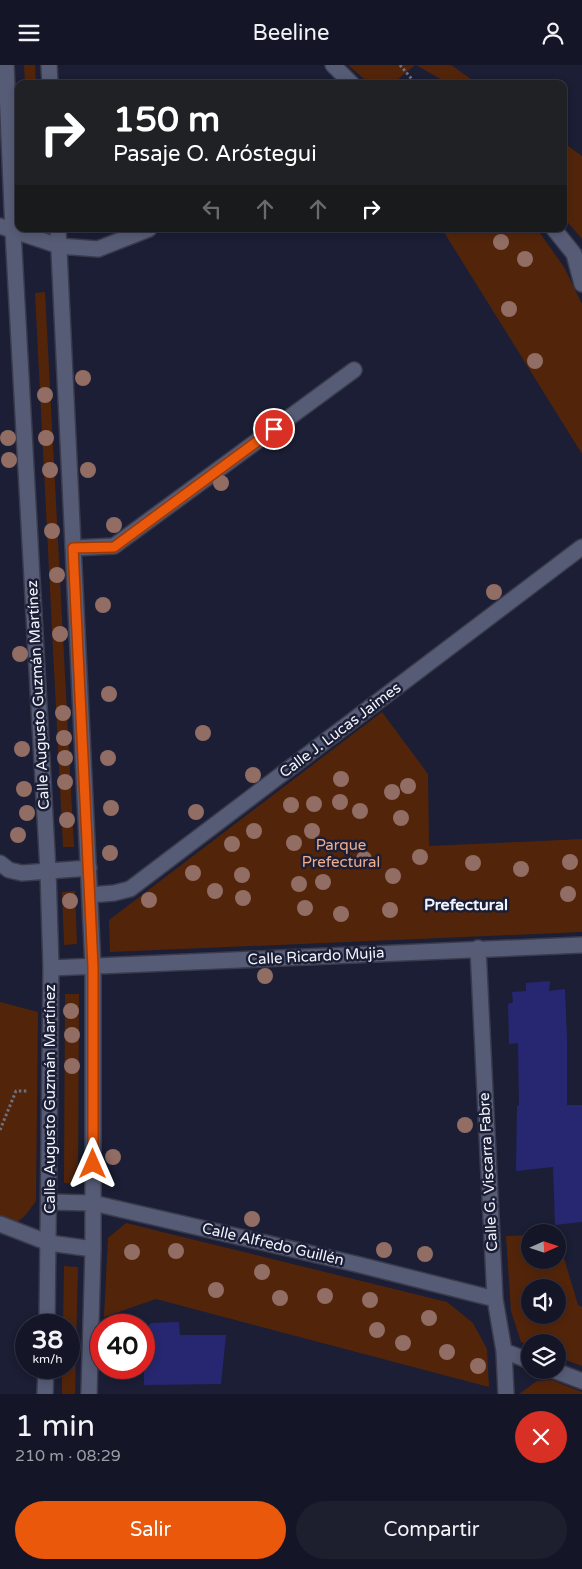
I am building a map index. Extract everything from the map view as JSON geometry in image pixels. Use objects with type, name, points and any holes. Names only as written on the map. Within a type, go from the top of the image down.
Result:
[{"type":"street","name":"Calle Augusto Guzmán Martínez","points":[[6,65],[6,228],[48,871],[51,968],[47,1314]]},
{"type":"street","points":[[49,65],[50,80]]},
{"type":"street","points":[[333,65],[348,80]]},
{"type":"street","points":[[18,232],[59,246],[98,249],[141,232]]},
{"type":"street","points":[[58,232],[93,967],[93,1249],[89,1394]]},
{"type":"street","points":[[556,232],[574,255],[582,284]]},
{"type":"street","points":[[73,548],[114,547],[354,370]]},
{"type":"street","name":"Calle J. Lucas Jaimes","points":[[90,895],[114,893],[130,889],[582,547]]},
{"type":"street","points":[[0,863],[9,869],[22,873],[89,868]]},
{"type":"street","name":"Calle Ricardo Mujia","points":[[51,968],[478,948],[582,945]]},
{"type":"street","name":"Calle G. Viscarra Fabre","points":[[478,948],[494,1299],[504,1351],[506,1394]]},
{"type":"street","name":"Calle Alfredo Guillén","points":[[49,1202],[93,1203],[356,1264],[494,1299]]},
{"type":"street","points":[[0,1224],[49,1243],[93,1249]]},
{"type":"street","points":[[504,1351],[521,1358]]},
{"type":"street","points":[[566,1375],[582,1381]]},
{"type":"street","points":[[45,1394],[46,1379]]},
{"type":"path","points":[[400,65],[413,80]]},
{"type":"path","points":[[0,1130],[16,1091],[30,1091]]},
{"type":"green space","points":[[24,65],[35,65],[36,80],[25,80]]},
{"type":"green space","points":[[348,65],[415,65],[397,80],[365,80]]},
{"type":"green space","points":[[416,65],[451,65],[472,80],[442,80]]},
{"type":"green space","points":[[567,145],[582,156],[582,239],[567,222]]},
{"type":"green space","points":[[444,232],[539,232],[564,267],[582,304],[582,454]]},
{"type":"green space","points":[[45,292],[74,847],[63,847],[35,293]]},
{"type":"green space","name":"Parque Prefectural","points":[[382,712],[428,774],[429,846],[582,839],[582,932],[110,952],[109,920]]},
{"type":"green space","points":[[75,891],[77,944],[64,945],[62,892]]},
{"type":"green space","points":[[65,994],[79,994],[78,1184],[64,1183]]},
{"type":"green space","points":[[0,1002],[38,1012],[36,1201],[21,1219],[13,1222],[0,1219]]},
{"type":"green space","points":[[126,1223],[447,1302],[473,1323],[487,1349],[489,1387],[156,1299],[113,1314],[104,1314],[108,1238]]},
{"type":"green space","points":[[521,1235],[521,1269],[566,1269],[566,1265],[578,1305],[582,1307],[582,1366],[566,1360],[566,1334],[521,1334],[521,1342],[511,1311],[506,1236]]},
{"type":"green space","points":[[64,1266],[78,1267],[77,1314],[63,1314]]},
{"type":"green space","points":[[62,1379],[75,1379],[75,1394],[62,1394]]},
{"type":"green space","points":[[552,1380],[582,1392],[582,1394],[519,1394],[537,1381]]},
{"type":"building","points":[[550,981],[549,991],[565,989],[567,1105],[582,1105],[582,1222],[555,1224],[553,1167],[516,1171],[517,1106],[519,1106],[518,1043],[509,1044],[508,1004],[513,1002],[512,992],[526,991],[526,983]]},
{"type":"building","points":[[179,1322],[180,1335],[226,1335],[221,1384],[144,1385],[144,1379],[155,1379],[155,1323]]},
{"type":"district","name":"Prefectural","points":[[466,905]]},
{"type":"route","points":[[93,1164],[93,967],[73,548],[114,547],[274,429]]}]
